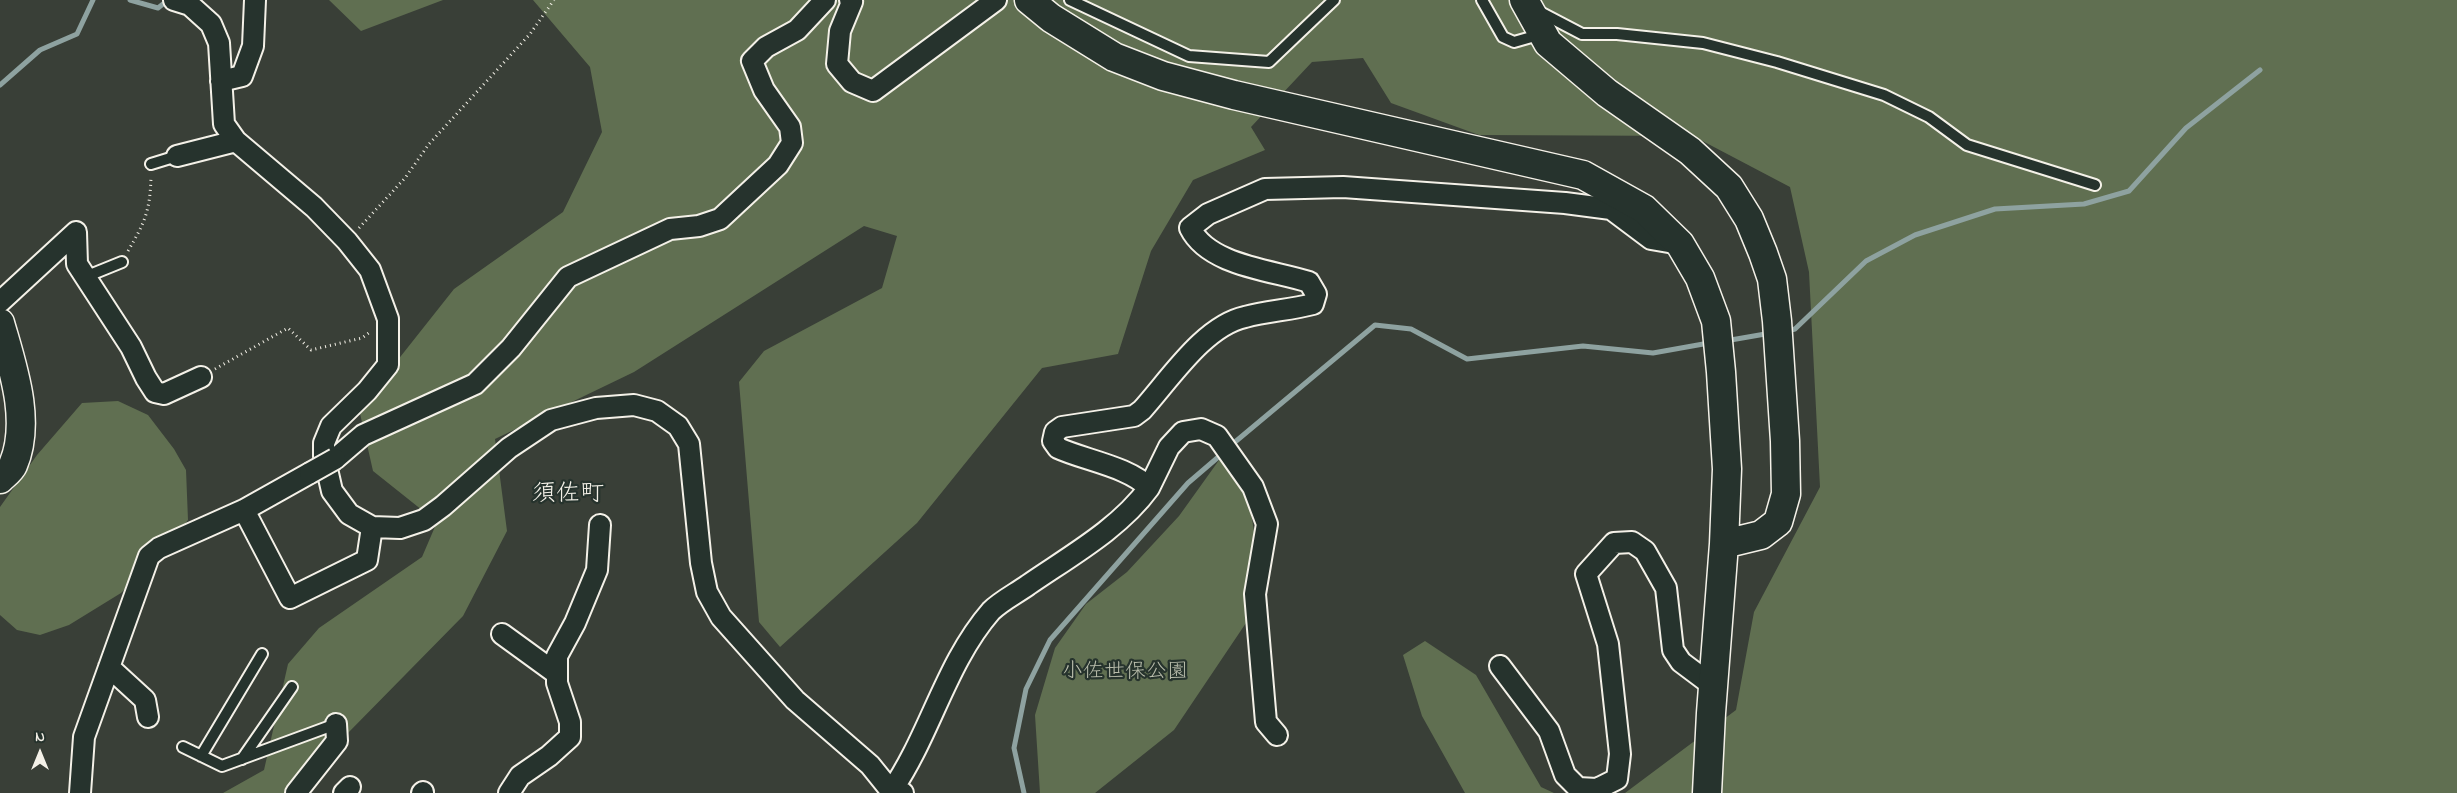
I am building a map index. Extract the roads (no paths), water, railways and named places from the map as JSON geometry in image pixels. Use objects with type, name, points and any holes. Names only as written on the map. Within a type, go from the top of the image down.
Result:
[{"type":"street","points":[[174,0],[190,5],[210,24],[219,43],[224,124],[236,141],[314,207],[347,241],[370,270],[388,319],[388,364],[367,391],[331,426],[324,443],[324,456],[332,491],[349,514],[372,527],[400,528],[424,520],[443,506],[509,448],[550,420],[596,408],[634,405],[658,411],[678,426],[689,444],[701,563],[707,592],[721,617],[795,700],[870,765],[895,792],[967,641],[993,609],[1120,520],[1140,501],[1149,488],[1169,447],[1183,432],[1201,429],[1217,436],[1234,459],[1253,487],[1267,524],[1255,594],[1266,722],[1277,735]]},
{"type":"street","points":[[221,81],[242,76],[254,46],[255,0]]},
{"type":"street","points":[[80,793],[84,736],[149,556],[158,548],[244,510],[335,459],[363,435],[475,384],[511,348],[568,277],[670,228],[699,226],[720,218],[778,165],[792,143],[790,127],[764,90],[752,61],[766,47],[796,30],[824,0]]},
{"type":"street","points":[[850,0],[852,2],[840,31],[837,64],[852,82],[874,91],[996,0]]},
{"type":"street","points":[[1029,0],[1051,18],[1114,57],[1163,76],[1234,95],[1583,175],[1644,209],[1680,244],[1700,278],[1716,321],[1727,469],[1724,544],[1707,793]]},
{"type":"street","points":[[1525,2],[1548,43],[1573,66],[1690,150],[1729,187],[1749,219],[1763,253],[1772,279],[1778,330],[1786,494],[1778,522],[1761,535],[1724,544]]},
{"type":"street","points":[[177,156],[236,141]]},
{"type":"street","points":[[1149,488],[1143,481],[1058,448],[1053,441],[1055,432],[1062,427],[1134,416],[1197,347],[1218,327],[1244,317],[1294,309],[1312,304],[1316,294],[1309,282],[1280,272],[1254,268],[1209,250],[1196,240],[1190,228],[1208,214],[1233,201],[1265,189],[1343,188],[1565,203],[1611,209],[1651,239],[1680,244]]},
{"type":"street","points":[[0,302],[76,232],[78,264],[131,347],[155,392],[164,394],[202,377]]},
{"type":"street","points":[[0,322],[13,371],[20,410],[20,440],[13,466],[0,479]]},
{"type":"street","points":[[244,510],[290,598],[367,560],[372,527]]},
{"type":"street","points":[[509,793],[520,776],[549,756],[570,737],[570,722],[557,683],[557,656],[575,623],[597,570],[600,525]]},
{"type":"street","points":[[1500,666],[1549,731],[1565,775],[1578,788],[1598,789],[1618,779],[1620,754],[1608,644],[1586,574],[1614,543],[1632,542],[1645,551],[1666,588],[1673,650],[1681,662],[1713,686]]},
{"type":"street","points":[[502,634],[557,674]]},
{"type":"street","points":[[108,667],[145,700],[148,717]]},
{"type":"street","points":[[296,793],[337,741],[336,724]]},
{"type":"lane","points":[[1070,0],[1188,56],[1269,62],[1334,0]]},
{"type":"lane","points":[[1482,0],[1503,37],[1514,42],[1542,34]]},
{"type":"lane","points":[[1525,2],[1582,34],[1617,34],[1703,43],[1777,62],[1884,95],[1929,117],[1967,145],[2095,185]]},
{"type":"lane","points":[[151,164],[177,156]]},
{"type":"lane","points":[[85,277],[122,262]]},
{"type":"lane","points":[[202,756],[262,654]]},
{"type":"lane","points":[[242,758],[292,687]]},
{"type":"lane","points":[[184,747],[222,766],[336,724]]},
{"type":"waterway","points":[[0,85],[40,50],[77,34],[93,0]]},
{"type":"waterway","points":[[130,0],[158,8],[168,0]]},
{"type":"waterway","points":[[1787,331],[1795,329],[1866,261],[1915,235],[1995,209],[2084,204],[2129,191],[2186,128],[2260,70]]},
{"type":"waterway","points":[[1229,447],[1375,325],[1411,329],[1467,359],[1583,346],[1653,353],[1709,343]]},
{"type":"waterway","points":[[1725,341],[1771,333]]},
{"type":"waterway","points":[[1024,793],[1014,748],[1026,689],[1050,640],[1188,483],[1223,453]]},
{"type":"district","name":"須佐町","points":[[568,496]]},
{"type":"park label","name":"小佐世保公園","points":[[1125,674]]}]
